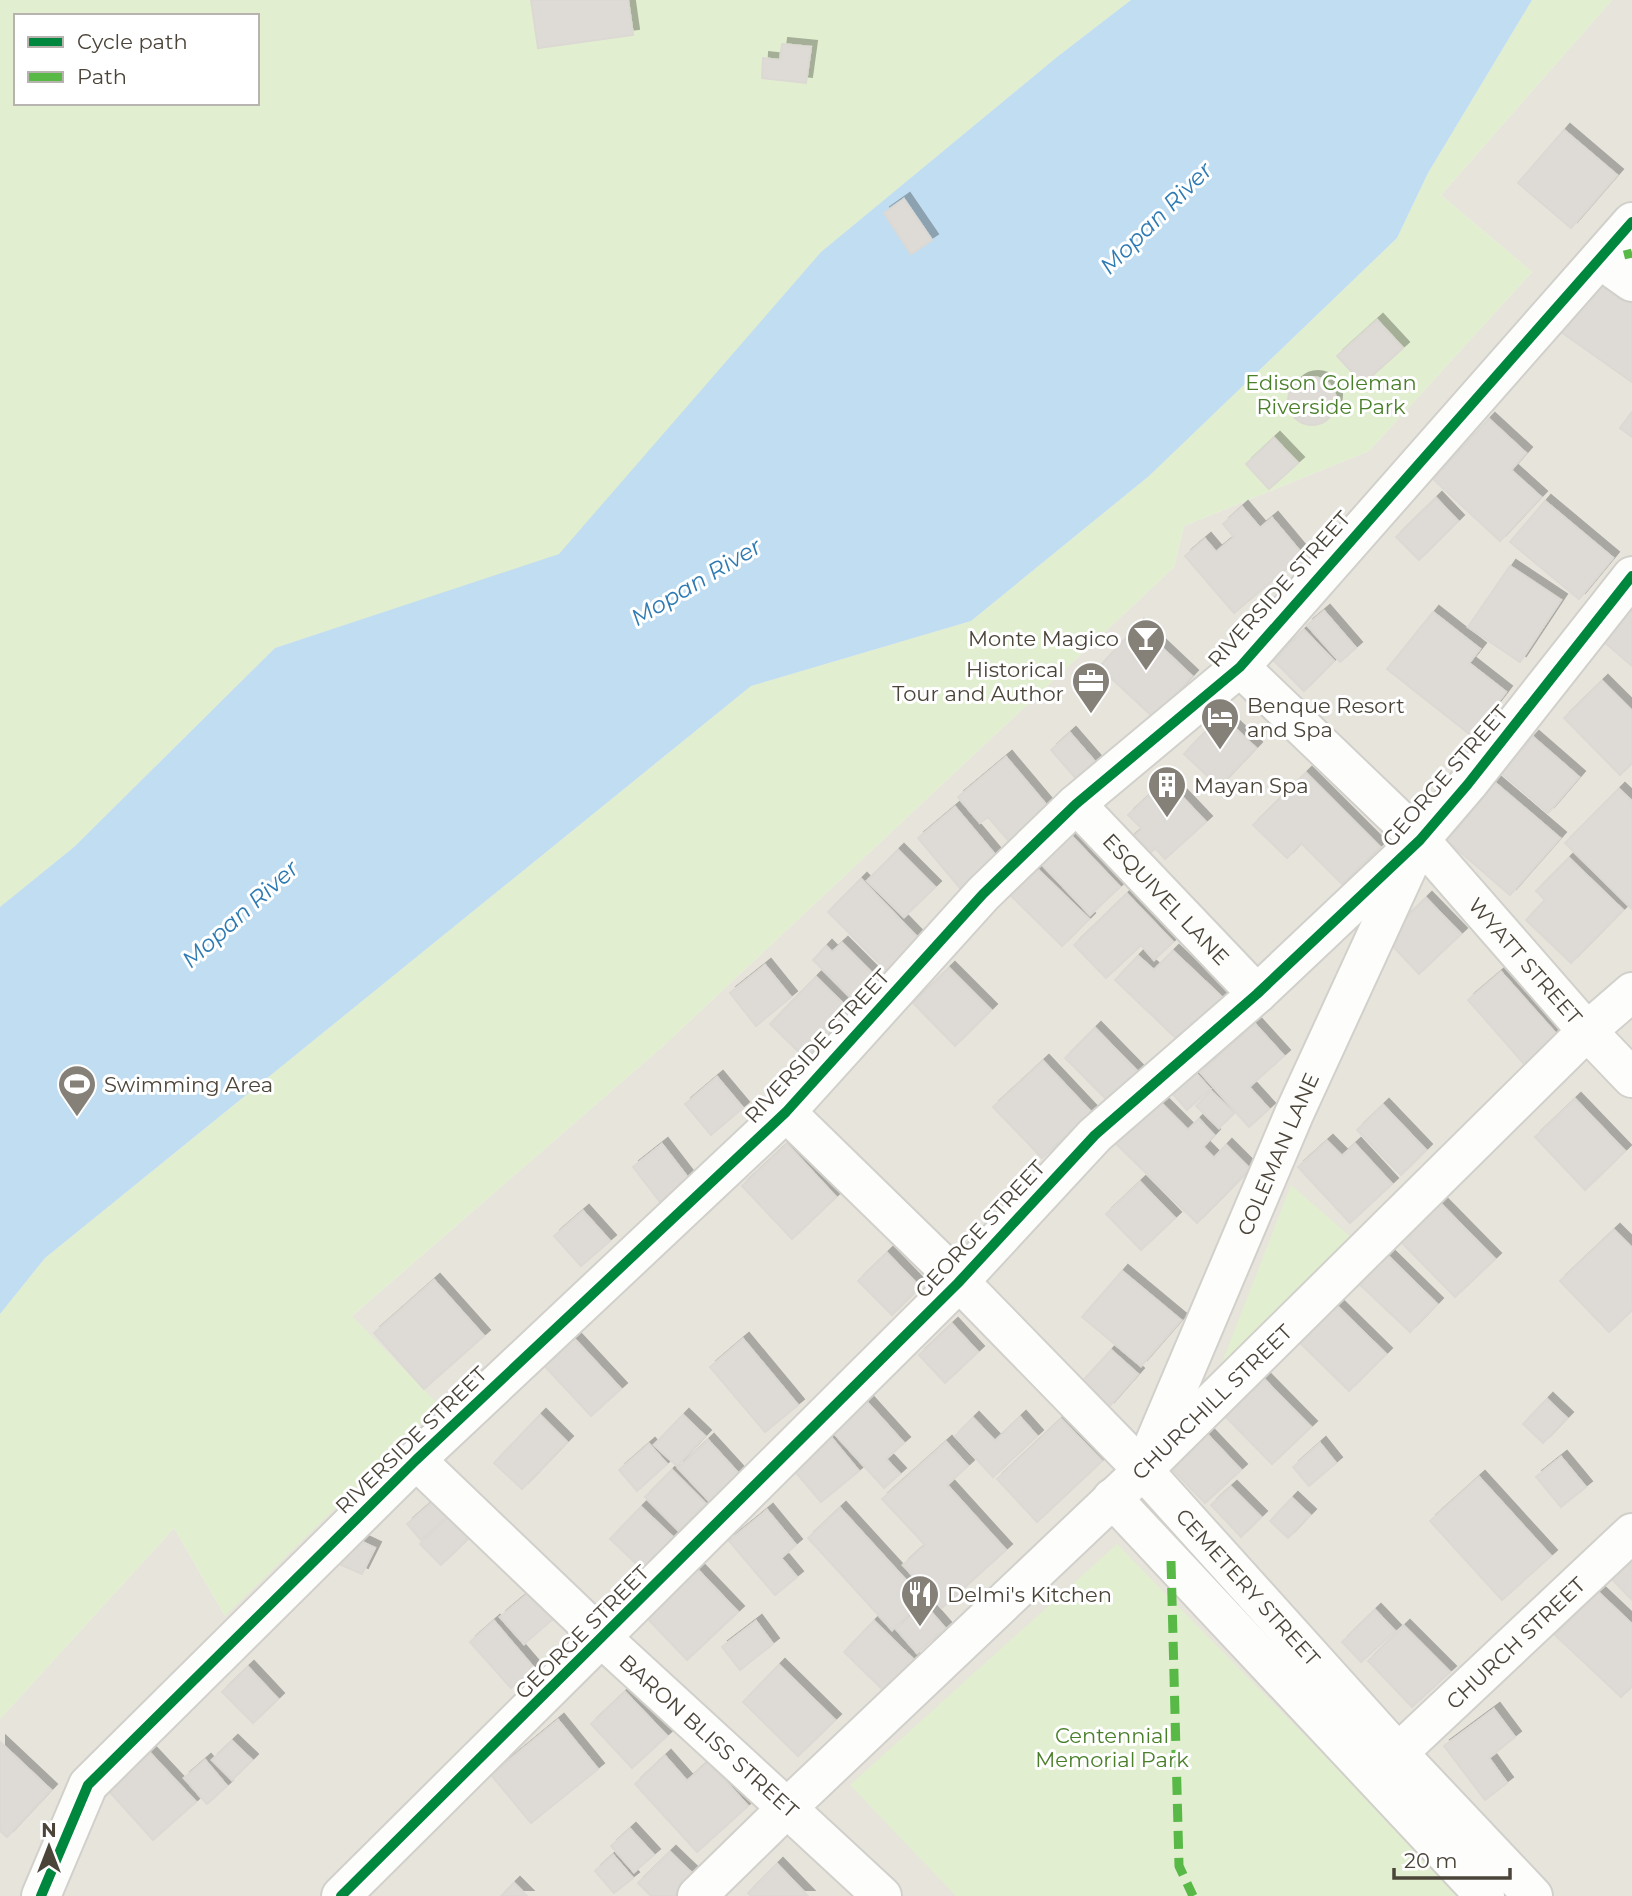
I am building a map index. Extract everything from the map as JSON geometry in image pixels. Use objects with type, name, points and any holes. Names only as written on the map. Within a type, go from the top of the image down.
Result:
[{"type":"street","name":"RIVERSIDE STREET","points":[[41,1896],[88,1784],[416,1460],[786,1112],[983,894],[1076,804],[1240,667],[1632,222]]},
{"type":"street","points":[[1601,260],[1632,282]]},
{"type":"street","name":"GEORGE STREET","points":[[341,1896],[603,1639],[958,1283],[1095,1135],[1257,994],[1420,840],[1468,784],[1632,576]]},
{"type":"street","name":"WYATT STREET","points":[[1240,667],[1420,840],[1587,1031],[1632,1078]]},
{"type":"street","name":"ESQUIVEL LANE","points":[[1076,804],[1257,994]]},
{"type":"street","name":"COLEMAN LANE","points":[[1143,1470],[1294,1114],[1420,840]]},
{"type":"street","name":"CHURCHILL STREET","points":[[697,1896],[1143,1470],[1587,1031],[1632,992]]},
{"type":"street","name":"CEMETERY STREET","points":[[786,1112],[1143,1470],[1398,1753],[1533,1896]]},
{"type":"street","name":"BARON BLISS STREET","points":[[416,1460],[603,1639],[882,1896]]},
{"type":"street","name":"CEMETERY STREET","points":[[1112,1498],[1485,1896]]},
{"type":"street","name":"CHURCH STREET","points":[[1398,1753],[1632,1533]]},
{"type":"shaded area","points":[[1612,0],[1632,0],[1632,1896],[0,1896],[0,1719],[174,1528],[225,1616],[351,1317],[662,1047],[1174,567],[1184,526],[1369,451],[1532,272],[1441,195]]},
{"type":"green space","points":[[0,0],[1131,0],[1057,57],[821,252],[559,555],[275,648],[74,847],[0,907]]},
{"type":"green space","name":"Edison Coleman Riverside Park","points":[[1532,0],[1612,0],[1441,195],[1532,272],[1369,451],[1184,526],[1174,567],[662,1047],[352,1316],[440,1406],[225,1616],[174,1528],[0,1719],[0,1314],[45,1258],[751,686],[971,621],[1149,476],[1397,238],[1428,173]]},
{"type":"green space","points":[[1291,1185],[1352,1238],[1216,1378]]},
{"type":"green space","name":"Centennial Memorial Park","points":[[1117,1544],[1462,1896],[956,1896],[850,1785]]},
{"type":"water","name":"Mopan River","points":[[1131,0],[1532,0],[1428,173],[1397,238],[1149,476],[971,621],[751,686],[45,1258],[0,1314],[0,907],[74,847],[275,648],[559,554],[821,252],[1057,57]]},
{"type":"building","points":[[531,0],[628,0],[633,35],[538,48]]},
{"type":"building","points":[[782,44],[811,47],[806,83],[762,78],[763,58],[780,60]]},
{"type":"building","points":[[1564,130],[1617,175],[1571,228],[1518,183]]},
{"type":"building","points":[[904,199],[932,240],[911,254],[884,213]]},
{"type":"building","points":[[1599,278],[1632,302],[1632,382],[1561,332]]},
{"type":"building","points":[[1377,320],[1403,348],[1363,384],[1337,356]]},
{"type":"building","points":[[1312,377],[1329,384],[1336,401],[1329,418],[1312,425],[1295,418],[1288,401],[1295,384]]},
{"type":"building","points":[[1632,412],[1632,437],[1620,428]]},
{"type":"building","points":[[1489,419],[1526,453],[1511,470],[1541,497],[1500,541],[1433,479]]},
{"type":"building","points":[[1274,438],[1298,463],[1269,489],[1246,464]]},
{"type":"building","points":[[1436,498],[1458,521],[1419,560],[1396,537]]},
{"type":"building","points":[[1545,501],[1613,558],[1579,599],[1510,542]]},
{"type":"building","points":[[1242,507],[1260,528],[1272,518],[1303,555],[1234,613],[1185,556],[1205,539],[1216,552],[1234,537],[1223,524]]},
{"type":"building","points":[[1510,566],[1561,600],[1520,662],[1468,627]]},
{"type":"building","points":[[1632,592],[1632,666],[1596,635]]},
{"type":"building","points":[[1324,611],[1356,648],[1340,662],[1307,625]]},
{"type":"building","points":[[1433,612],[1480,649],[1469,663],[1506,692],[1472,736],[1387,669]]},
{"type":"building","name":"Monte Magico","points":[[1138,625],[1192,676],[1154,718],[1099,667]]},
{"type":"building","points":[[1304,630],[1334,661],[1304,691],[1273,660]]},
{"type":"building","points":[[1602,681],[1632,711],[1632,763],[1620,775],[1564,718]]},
{"type":"building","name":"Benque Resort and Spa","points":[[1221,715],[1256,748],[1219,787],[1184,754]]},
{"type":"building","points":[[1070,733],[1104,772],[1085,789],[1051,750]]},
{"type":"building","points":[[1533,737],[1579,777],[1548,813],[1501,773]]},
{"type":"building","points":[[1006,757],[1055,815],[1015,848],[988,817],[980,823],[958,797]]},
{"type":"building","points":[[1306,773],[1380,847],[1342,884],[1301,843],[1287,858],[1253,825]]},
{"type":"building","name":"Mayan Spa","points":[[1166,780],[1206,822],[1165,859],[1155,848],[1144,859],[1128,841],[1142,829],[1128,815]]},
{"type":"building","points":[[1493,781],[1560,838],[1510,895],[1444,838]]},
{"type":"building","points":[[1619,789],[1632,801],[1632,909],[1565,843]]},
{"type":"building","points":[[955,807],[1002,863],[965,894],[918,838]]},
{"type":"building","points":[[1060,824],[1120,887],[1090,915],[1030,852]]},
{"type":"building","points":[[898,850],[935,887],[904,917],[867,881]]},
{"type":"building","points":[[1569,858],[1623,910],[1571,963],[1526,920],[1545,900],[1536,891]]},
{"type":"building","points":[[1027,859],[1089,919],[1062,946],[1000,885]]},
{"type":"building","points":[[861,879],[919,939],[887,971],[828,912]]},
{"type":"building","points":[[1127,894],[1173,942],[1154,960],[1141,945],[1106,978],[1074,945]]},
{"type":"building","points":[[1426,898],[1461,934],[1419,974],[1385,938]]},
{"type":"building","points":[[842,943],[874,975],[851,998],[813,960],[826,946],[832,952]]},
{"type":"building","points":[[1173,951],[1225,1000],[1183,1045],[1115,980],[1138,956],[1154,970]]},
{"type":"building","points":[[765,965],[791,997],[756,1026],[730,993]]},
{"type":"building","points":[[949,968],[991,1010],[955,1046],[913,1003]]},
{"type":"building","points":[[1501,972],[1558,1036],[1525,1065],[1468,1000]]},
{"type":"building","points":[[816,977],[852,1012],[806,1059],[770,1024]]},
{"type":"building","points":[[1255,1024],[1284,1056],[1249,1087],[1269,1109],[1249,1127],[1200,1072]]},
{"type":"building","points":[[1095,1028],[1142,1076],[1112,1105],[1065,1058]]},
{"type":"building","points":[[1043,1061],[1091,1112],[1042,1158],[993,1107]]},
{"type":"building","points":[[1195,1072],[1210,1089],[1187,1110],[1172,1093]]},
{"type":"building","points":[[717,1077],[743,1108],[711,1135],[685,1104]]},
{"type":"building","points":[[1149,1091],[1188,1130],[1199,1119],[1214,1135],[1203,1147],[1214,1158],[1226,1145],[1250,1169],[1197,1223],[1106,1134]]},
{"type":"building","points":[[1211,1091],[1234,1113],[1219,1128],[1196,1106]]},
{"type":"building","points":[[1575,1099],[1625,1151],[1585,1190],[1535,1137]]},
{"type":"building","points":[[1383,1105],[1426,1150],[1401,1175],[1357,1130]]},
{"type":"building","points":[[1327,1141],[1342,1156],[1355,1144],[1392,1184],[1350,1223],[1298,1167]]},
{"type":"building","points":[[662,1144],[689,1179],[660,1202],[633,1167]]},
{"type":"building","points":[[787,1144],[836,1197],[792,1239],[742,1186]]},
{"type":"building","points":[[1140,1182],[1175,1218],[1141,1250],[1106,1214]]},
{"type":"building","points":[[1437,1200],[1495,1259],[1455,1297],[1398,1239]]},
{"type":"building","points":[[583,1211],[610,1241],[581,1266],[554,1236]]},
{"type":"building","points":[[1614,1230],[1632,1248],[1632,1310],[1609,1332],[1560,1281]]},
{"type":"building","points":[[1383,1251],[1437,1304],[1410,1332],[1355,1280]]},
{"type":"building","points":[[887,1253],[920,1287],[892,1315],[858,1281]]},
{"type":"building","points":[[1122,1271],[1181,1320],[1141,1366],[1082,1317]]},
{"type":"building","points":[[434,1280],[484,1336],[424,1389],[374,1333]]},
{"type":"building","points":[[1333,1302],[1386,1354],[1349,1391],[1296,1339]]},
{"type":"building","points":[[952,1324],[978,1352],[945,1383],[919,1355]]},
{"type":"building","points":[[569,1333],[621,1389],[591,1416],[539,1360]]},
{"type":"building","points":[[743,1339],[798,1405],[765,1432],[710,1367]]},
{"type":"building","points":[[1111,1350],[1138,1374],[1108,1408],[1080,1384]]},
{"type":"building","points":[[1258,1373],[1311,1427],[1272,1464],[1219,1410]]},
{"type":"building","points":[[1547,1399],[1567,1418],[1543,1443],[1523,1424]]},
{"type":"building","points":[[866,1401],[904,1443],[886,1459],[900,1474],[884,1488],[832,1431]]},
{"type":"building","points":[[540,1415],[567,1442],[522,1489],[494,1463]]},
{"type":"building","points":[[683,1415],[705,1436],[677,1466],[654,1445]]},
{"type":"building","points":[[1020,1417],[1037,1436],[993,1477],[955,1436],[973,1418],[995,1441]]},
{"type":"building","points":[[1061,1419],[1102,1461],[1037,1522],[997,1479]]},
{"type":"building","points":[[1205,1432],[1241,1470],[1205,1503],[1169,1466]]},
{"type":"building","points":[[830,1436],[859,1471],[821,1502],[792,1468]]},
{"type":"building","points":[[708,1440],[740,1475],[711,1503],[678,1468]]},
{"type":"building","points":[[946,1442],[968,1466],[947,1485],[1006,1550],[942,1608],[903,1565],[925,1545],[882,1499]]},
{"type":"building","points":[[1320,1443],[1336,1463],[1309,1486],[1293,1467]]},
{"type":"building","points":[[649,1444],[667,1464],[637,1491],[619,1470]]},
{"type":"building","points":[[1561,1457],[1586,1487],[1561,1507],[1536,1477]]},
{"type":"building","points":[[672,1470],[706,1504],[679,1531],[645,1497]]},
{"type":"building","points":[[1479,1477],[1551,1556],[1502,1600],[1430,1521]]},
{"type":"building","points":[[1231,1487],[1261,1517],[1241,1537],[1211,1505]]},
{"type":"building","points":[[437,1498],[450,1514],[421,1540],[407,1524]]},
{"type":"building","points":[[1292,1498],[1310,1515],[1288,1538],[1270,1521]]},
{"type":"building","points":[[641,1507],[674,1538],[643,1570],[610,1539]]},
{"type":"building","points":[[840,1508],[924,1600],[892,1630],[808,1538]]},
{"type":"building","points":[[455,1510],[476,1531],[441,1565],[420,1544]]},
{"type":"building","points":[[767,1510],[796,1545],[781,1558],[797,1577],[775,1595],[729,1541]]},
{"type":"building","points":[[354,1538],[375,1548],[362,1574],[341,1565]]},
{"type":"building","points":[[1632,1557],[1632,1600],[1610,1577]]},
{"type":"building","points":[[696,1568],[738,1612],[687,1660],[645,1616]]},
{"type":"building","points":[[537,1586],[560,1613],[524,1644],[500,1617]]},
{"type":"building","points":[[1597,1591],[1632,1624],[1632,1686],[1621,1697],[1555,1635]]},
{"type":"building","name":"Delmi's Kitchen","points":[[924,1604],[945,1628],[917,1653],[896,1629]]},
{"type":"building","points":[[1375,1610],[1395,1631],[1361,1662],[1342,1642]]},
{"type":"building","points":[[494,1621],[534,1668],[511,1688],[470,1642]]},
{"type":"building","points":[[756,1621],[773,1644],[740,1670],[722,1647]]},
{"type":"building","points":[[874,1621],[915,1661],[884,1691],[844,1652]]},
{"type":"building","points":[[1404,1626],[1450,1672],[1412,1707],[1368,1661]]},
{"type":"building","points":[[779,1665],[835,1720],[798,1756],[743,1702]]},
{"type":"building","points":[[248,1667],[278,1699],[253,1723],[222,1692]]},
{"type":"building","points":[[625,1692],[667,1736],[632,1768],[591,1724]]},
{"type":"building","points":[[1494,1709],[1515,1737],[1489,1758],[1507,1783],[1485,1800],[1444,1746]]},
{"type":"building","points":[[558,1720],[598,1769],[531,1823],[491,1775]]},
{"type":"building","points":[[232,1741],[252,1760],[232,1780],[212,1760]]},
{"type":"building","points":[[0,1742],[51,1790],[7,1837],[0,1831]]},
{"type":"building","points":[[150,1753],[196,1802],[153,1840],[108,1790]]},
{"type":"building","points":[[665,1756],[687,1781],[708,1762],[748,1806],[697,1852],[635,1784]]},
{"type":"building","points":[[205,1760],[227,1786],[207,1804],[184,1778]]},
{"type":"building","points":[[630,1829],[654,1855],[634,1872],[611,1846]]},
{"type":"building","points":[[670,1852],[696,1877],[677,1896],[651,1896],[638,1883]]},
{"type":"building","points":[[613,1855],[633,1878],[614,1893],[595,1871]]},
{"type":"building","points":[[777,1864],[808,1896],[751,1896],[748,1893]]},
{"type":"building","points":[[514,1883],[527,1896],[501,1896]]},
{"type":"marked path","points":[[1624,255],[1632,253]]},
{"type":"marked path","points":[[1171,1561],[1179,1866],[1193,1896]]},
{"type":"cycle path","points":[[41,1896],[88,1785],[416,1460],[786,1112],[983,894],[1076,804],[1240,667],[1632,222]]},
{"type":"cycle path","points":[[341,1896],[958,1283],[1095,1135],[1257,994],[1420,840],[1468,784],[1632,576]]},
{"type":"place","name":"Monte Magico","points":[[1146,672]]},
{"type":"place","name":"Historical Tour and Author","points":[[1091,715]]},
{"type":"place","name":"Benque Resort and Spa","points":[[1220,751]]},
{"type":"place","name":"Mayan Spa","points":[[1167,819]]},
{"type":"place","name":"Swimming Area","points":[[77,1118]]},
{"type":"place","name":"Delmi's Kitchen","points":[[920,1628]]}]
